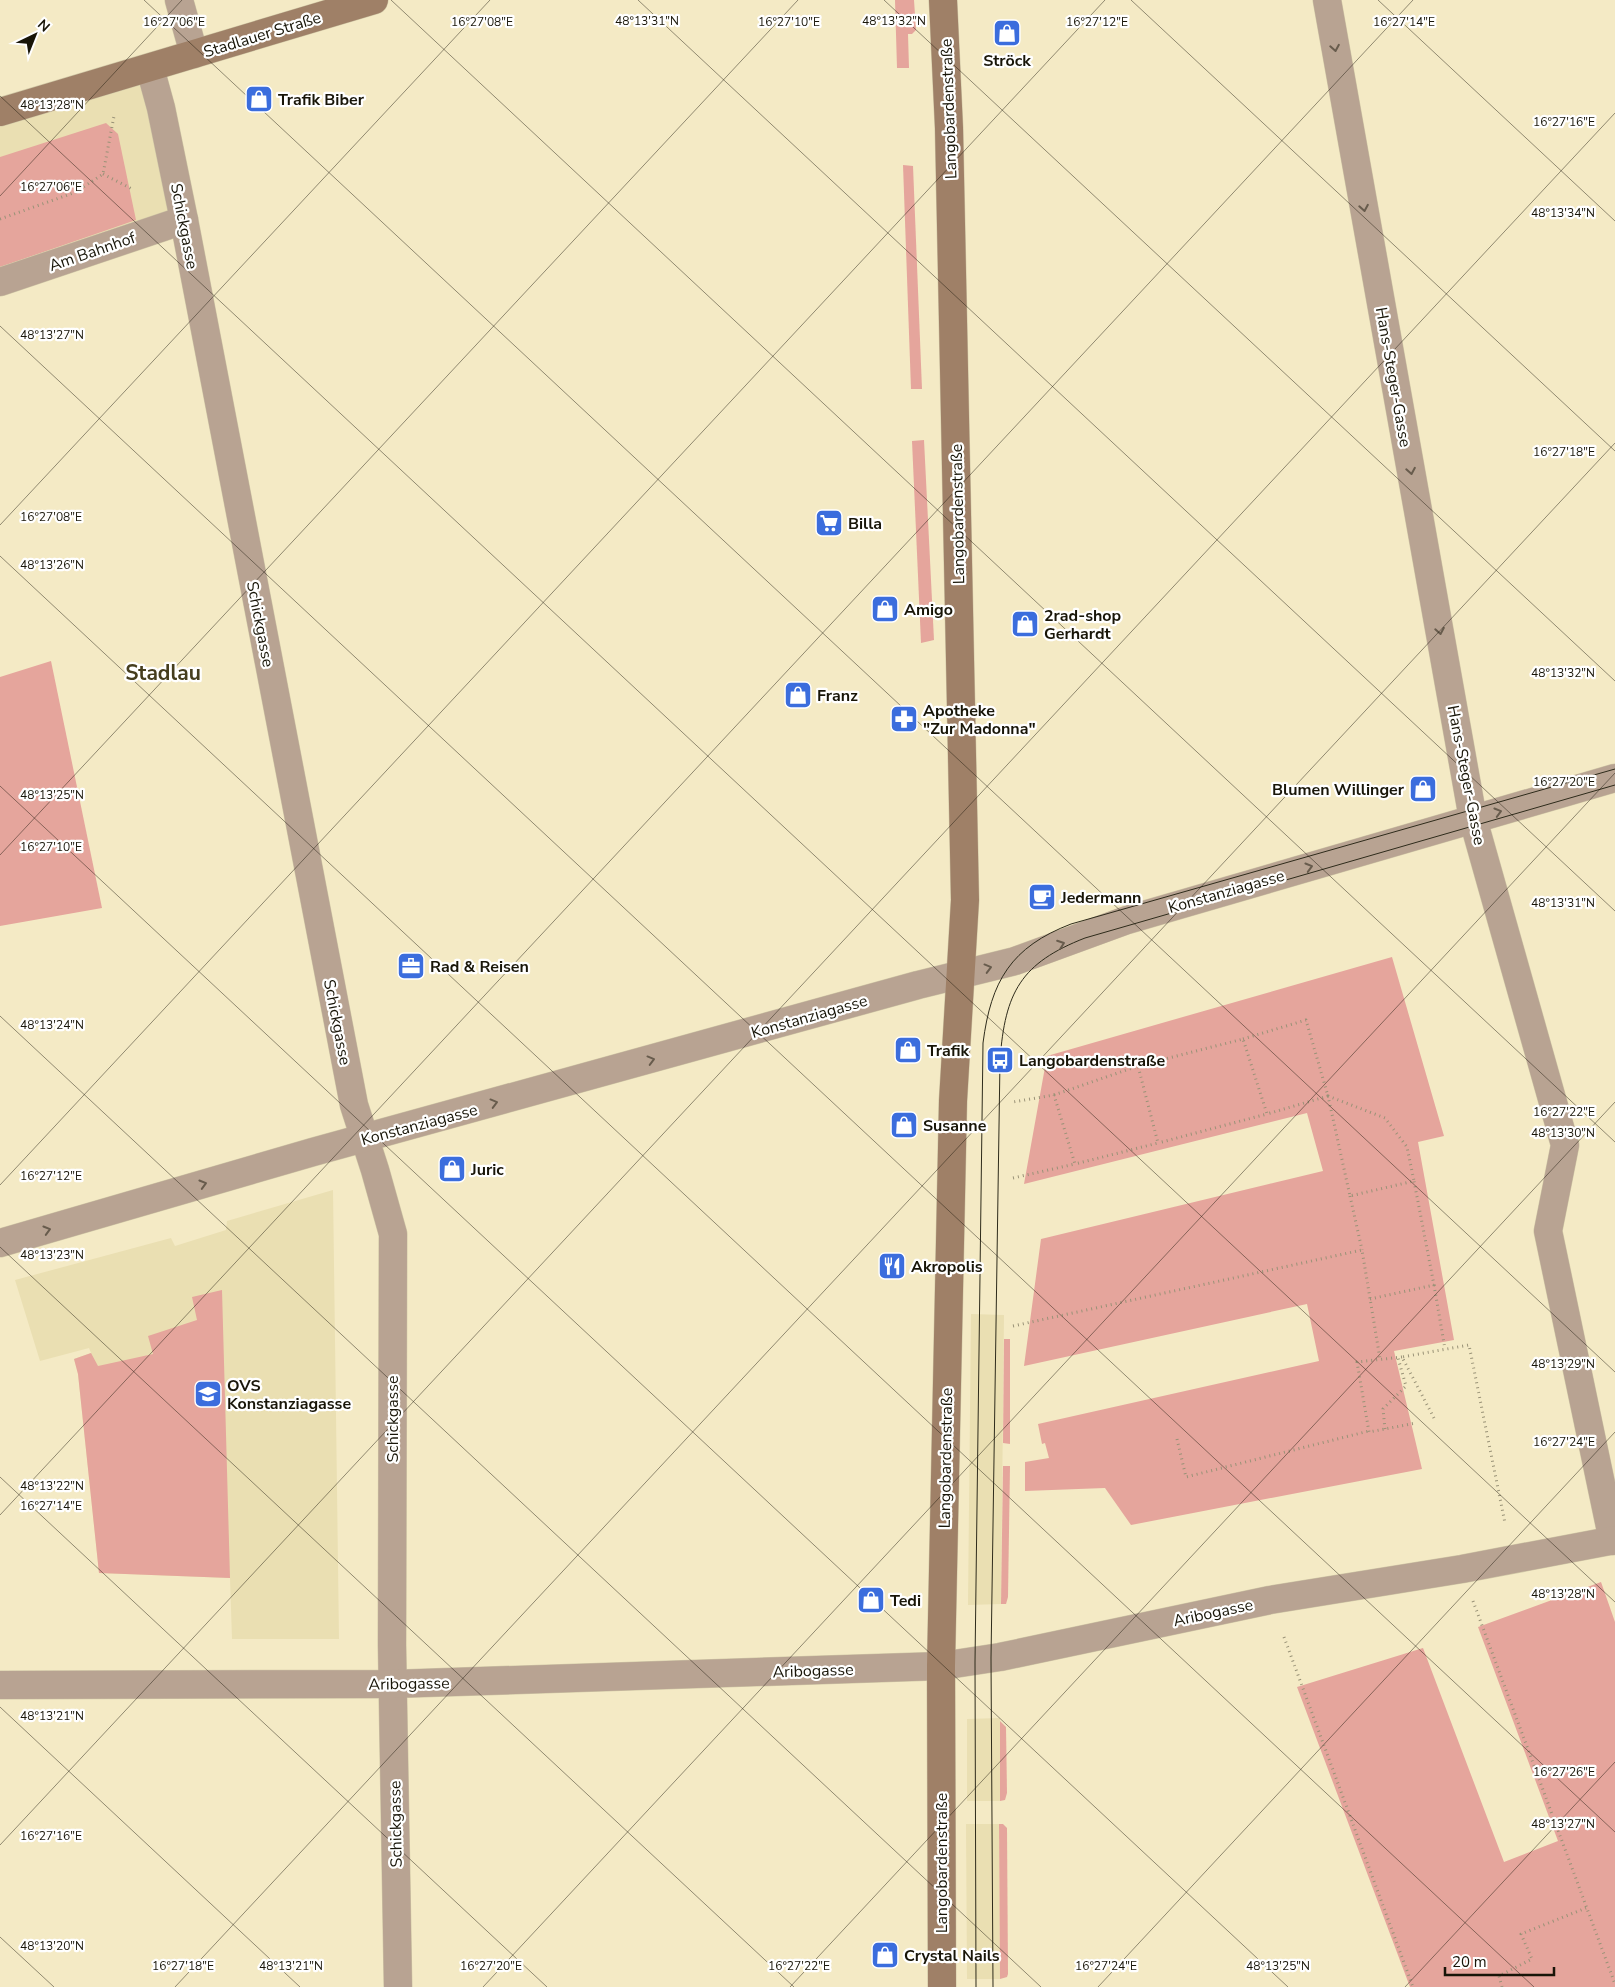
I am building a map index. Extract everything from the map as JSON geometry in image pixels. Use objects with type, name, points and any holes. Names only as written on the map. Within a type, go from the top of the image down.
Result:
[{"type":"street","points":[[179,0],[194,54]]},
{"type":"street","name":"Stadlauer Straße","points":[[150,68],[374,0]]},
{"type":"street","name":"Langobardenstraße","points":[[942,1987],[941,1666],[953,1101],[965,900],[949,128],[944,0]]},
{"type":"street","name":"Hans-Steger-Gasse","points":[[1327,0],[1473,819],[1565,1145],[1548,1231],[1614,1540]]},
{"type":"street","points":[[0,112],[150,68]]},
{"type":"street","name":"Schickgasse","points":[[150,68],[161,108],[184,220],[354,1105],[392,1234],[392,1684],[398,1987]]},
{"type":"street","name":"Am Bahnhof","points":[[0,282],[184,220]]},
{"type":"street","name":"Konstanziagasse","points":[[0,1243],[365,1139],[1021,959],[1128,920],[1615,778]]},
{"type":"street","name":"Aribogasse","points":[[0,1685],[392,1684],[941,1666],[1000,1657],[1270,1600],[1462,1570],[1614,1540]]},
{"type":"path","points":[[0,219],[76,192],[103,174],[114,116]]},
{"type":"path","points":[[103,174],[134,190]]},
{"type":"path","points":[[1013,1102],[1054,1095],[1138,1066],[1306,1020],[1328,1096],[1362,1250],[1380,1359]]},
{"type":"path","points":[[1242,1039],[1267,1114]]},
{"type":"path","points":[[1138,1066],[1158,1142]]},
{"type":"path","points":[[1054,1095],[1075,1164]]},
{"type":"path","points":[[1013,1178],[1075,1164],[1267,1114],[1328,1096],[1385,1118],[1407,1147],[1445,1349]]},
{"type":"path","points":[[1350,1196],[1414,1181]]},
{"type":"path","points":[[1013,1326],[1362,1250]]},
{"type":"path","points":[[1370,1299],[1434,1285]]},
{"type":"path","points":[[1416,1422],[1369,1432],[1357,1362],[1400,1357],[1469,1345],[1505,1523]]},
{"type":"path","points":[[1400,1357],[1434,1418]]},
{"type":"path","points":[[1385,1429],[1383,1409],[1406,1386],[1400,1357]]},
{"type":"path","points":[[1177,1440],[1186,1477],[1369,1431]]},
{"type":"path","points":[[1473,1601],[1536,1778],[1615,1984]]},
{"type":"path","points":[[1284,1637],[1357,1841],[1413,1987]]},
{"type":"path","points":[[1498,1682],[1502,1680]]},
{"type":"path","points":[[1502,1987],[1498,1976],[1532,1959],[1521,1934],[1586,1908]]},
{"type":"shaded area","points":[[895,0],[914,0],[916,30],[912,34],[908,34],[909,68],[897,68]]},
{"type":"shaded area","points":[[150,68],[184,220],[0,282],[0,112]]},
{"type":"shaded area","points":[[106,123],[118,134],[136,220],[0,267],[0,157]]},
{"type":"shaded area","points":[[903,165],[913,166],[922,389],[911,389]]},
{"type":"shaded area","points":[[924,440],[934,640],[921,643],[912,441]]},
{"type":"shaded area","points":[[51,661],[102,908],[0,926],[0,677]]},
{"type":"shaded area","points":[[1392,957],[1444,1136],[1418,1142],[1454,1340],[1394,1351],[1422,1469],[1131,1525],[1105,1488],[1025,1491],[1025,1462],[1049,1458],[1045,1443],[1042,1444],[1038,1424],[1319,1361],[1307,1304],[1024,1366],[1041,1239],[1323,1171],[1307,1113],[1024,1184],[1047,1056]]},
{"type":"shaded area","name":"OVS Konstanziagasse","points":[[333,1190],[339,1639],[232,1639],[230,1578],[99,1573],[78,1374],[74,1359],[91,1353],[89,1348],[40,1361],[15,1280],[171,1238],[175,1246],[226,1230],[227,1221]]},
{"type":"shaded area","points":[[222,1290],[230,1578],[99,1573],[78,1374],[74,1359],[91,1353],[98,1366],[153,1354],[148,1336],[197,1320],[192,1297]]},
{"type":"shaded area","points":[[971,1314],[1004,1315],[1001,1604],[968,1605]]},
{"type":"shaded area","points":[[1004,1339],[1010,1339],[1010,1444],[1003,1443]]},
{"type":"shaded area","points":[[1003,1466],[1010,1466],[1008,1597],[1006,1604],[1001,1604]]},
{"type":"shaded area","points":[[1601,1582],[1615,1622],[1615,1987],[1410,1987],[1297,1687],[1423,1648],[1504,1862],[1558,1841],[1478,1627]]},
{"type":"shaded area","points":[[1000,1718],[1000,1801],[967,1801],[967,1719]]},
{"type":"shaded area","points":[[1000,1721],[1006,1727],[1007,1793],[1005,1800],[1000,1801]]},
{"type":"shaded area","points":[[966,1824],[999,1824],[1000,1979],[967,1979]]},
{"type":"shaded area","points":[[999,1824],[1003,1824],[1007,1828],[1008,1974],[1007,1977],[1000,1979]]},
{"type":"tram line","points":[[976,1987],[975,1662],[983,1043],[992,1001],[999,984],[1007,969],[1019,955],[1050,933],[1071,924],[1615,769]]},
{"type":"tram line","points":[[993,1987],[991,1658],[1000,1060],[1002,1036],[1012,998],[1020,983],[1045,958],[1085,938],[1615,785]]},
{"type":"place","name":"Ströck","points":[[1007,33]]},
{"type":"place","name":"Trafik Biber","points":[[259,99]]},
{"type":"place","name":"Billa","points":[[829,523]]},
{"type":"place","name":"Amigo","points":[[885,609]]},
{"type":"place","name":"2rad-shop Gerhardt","points":[[1025,624]]},
{"type":"place","name":"Franz","points":[[798,695]]},
{"type":"place","name":"Apotheke \"Zur Madonna\"","points":[[904,719]]},
{"type":"place","name":"Blumen Willinger","points":[[1423,789]]},
{"type":"place","name":"Jedermann","points":[[1042,897]]},
{"type":"place","name":"Rad & Reisen","points":[[411,966]]},
{"type":"place","name":"Trafik","points":[[908,1050]]},
{"type":"place","name":"Langobardenstraße","points":[[1000,1060]]},
{"type":"place","name":"Susanne","points":[[904,1125]]},
{"type":"place","name":"Juric","points":[[452,1169]]},
{"type":"place","name":"Akropolis","points":[[892,1266]]},
{"type":"place","name":"OVS Konstanziagasse","points":[[208,1394]]},
{"type":"place","name":"Tedi","points":[[871,1600]]},
{"type":"place","name":"Crystal Nails","points":[[885,1955]]},
{"type":"district","name":"Stadlau","points":[[163,673]]}]
